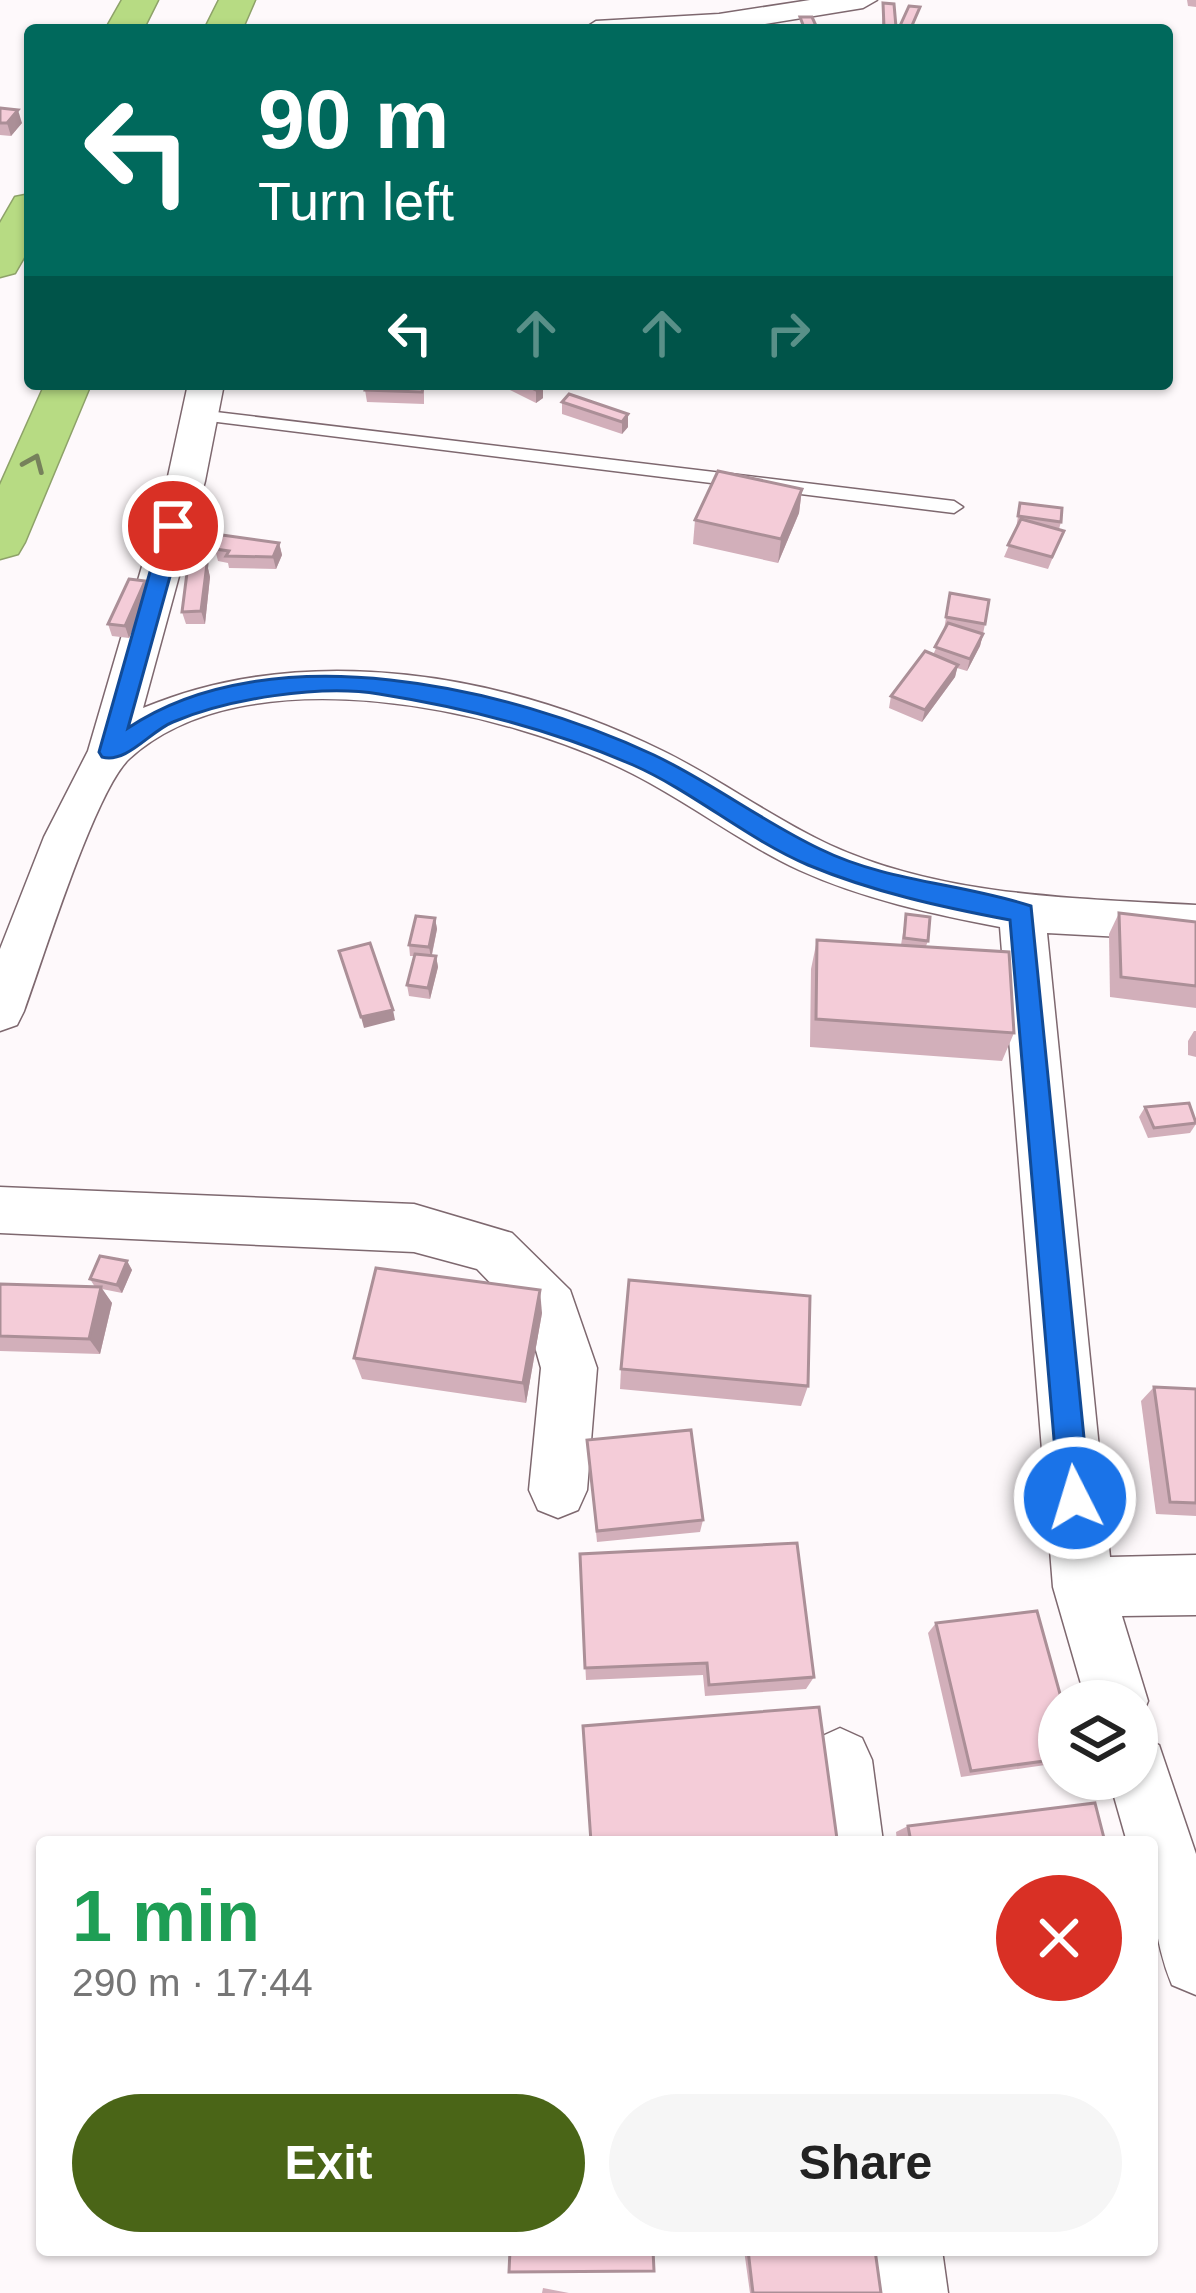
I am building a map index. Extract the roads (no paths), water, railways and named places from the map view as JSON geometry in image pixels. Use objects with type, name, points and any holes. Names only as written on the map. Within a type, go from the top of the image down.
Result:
[{"type":"highway","points":[[0,264],[18,214]]},
{"type":"highway","points":[[0,542],[65,390]]},
{"type":"street","points":[[701,24],[862,0]]},
{"type":"street","points":[[0,1011],[66,837],[110,752],[203,399]]},
{"type":"street","points":[[110,752],[161,717],[251,690],[371,685],[515,710],[646,761],[814,857],[913,892],[1022,913],[1196,923]]},
{"type":"street","points":[[1022,913],[1083,1587],[1111,1680]]},
{"type":"street","points":[[0,1210],[414,1228],[493,1250],[551,1308],[569,1368],[558,1490]]},
{"type":"street","points":[[1083,1587],[1196,1585]]},
{"type":"street","points":[[840,1760],[850,1836]]},
{"type":"street","points":[[1147,1800],[1158,1836]]},
{"type":"street","points":[[1158,1836],[1196,1961]]},
{"type":"street","points":[[906,2256],[911,2293]]},
{"type":"lane","points":[[203,399],[954,508]]}]
